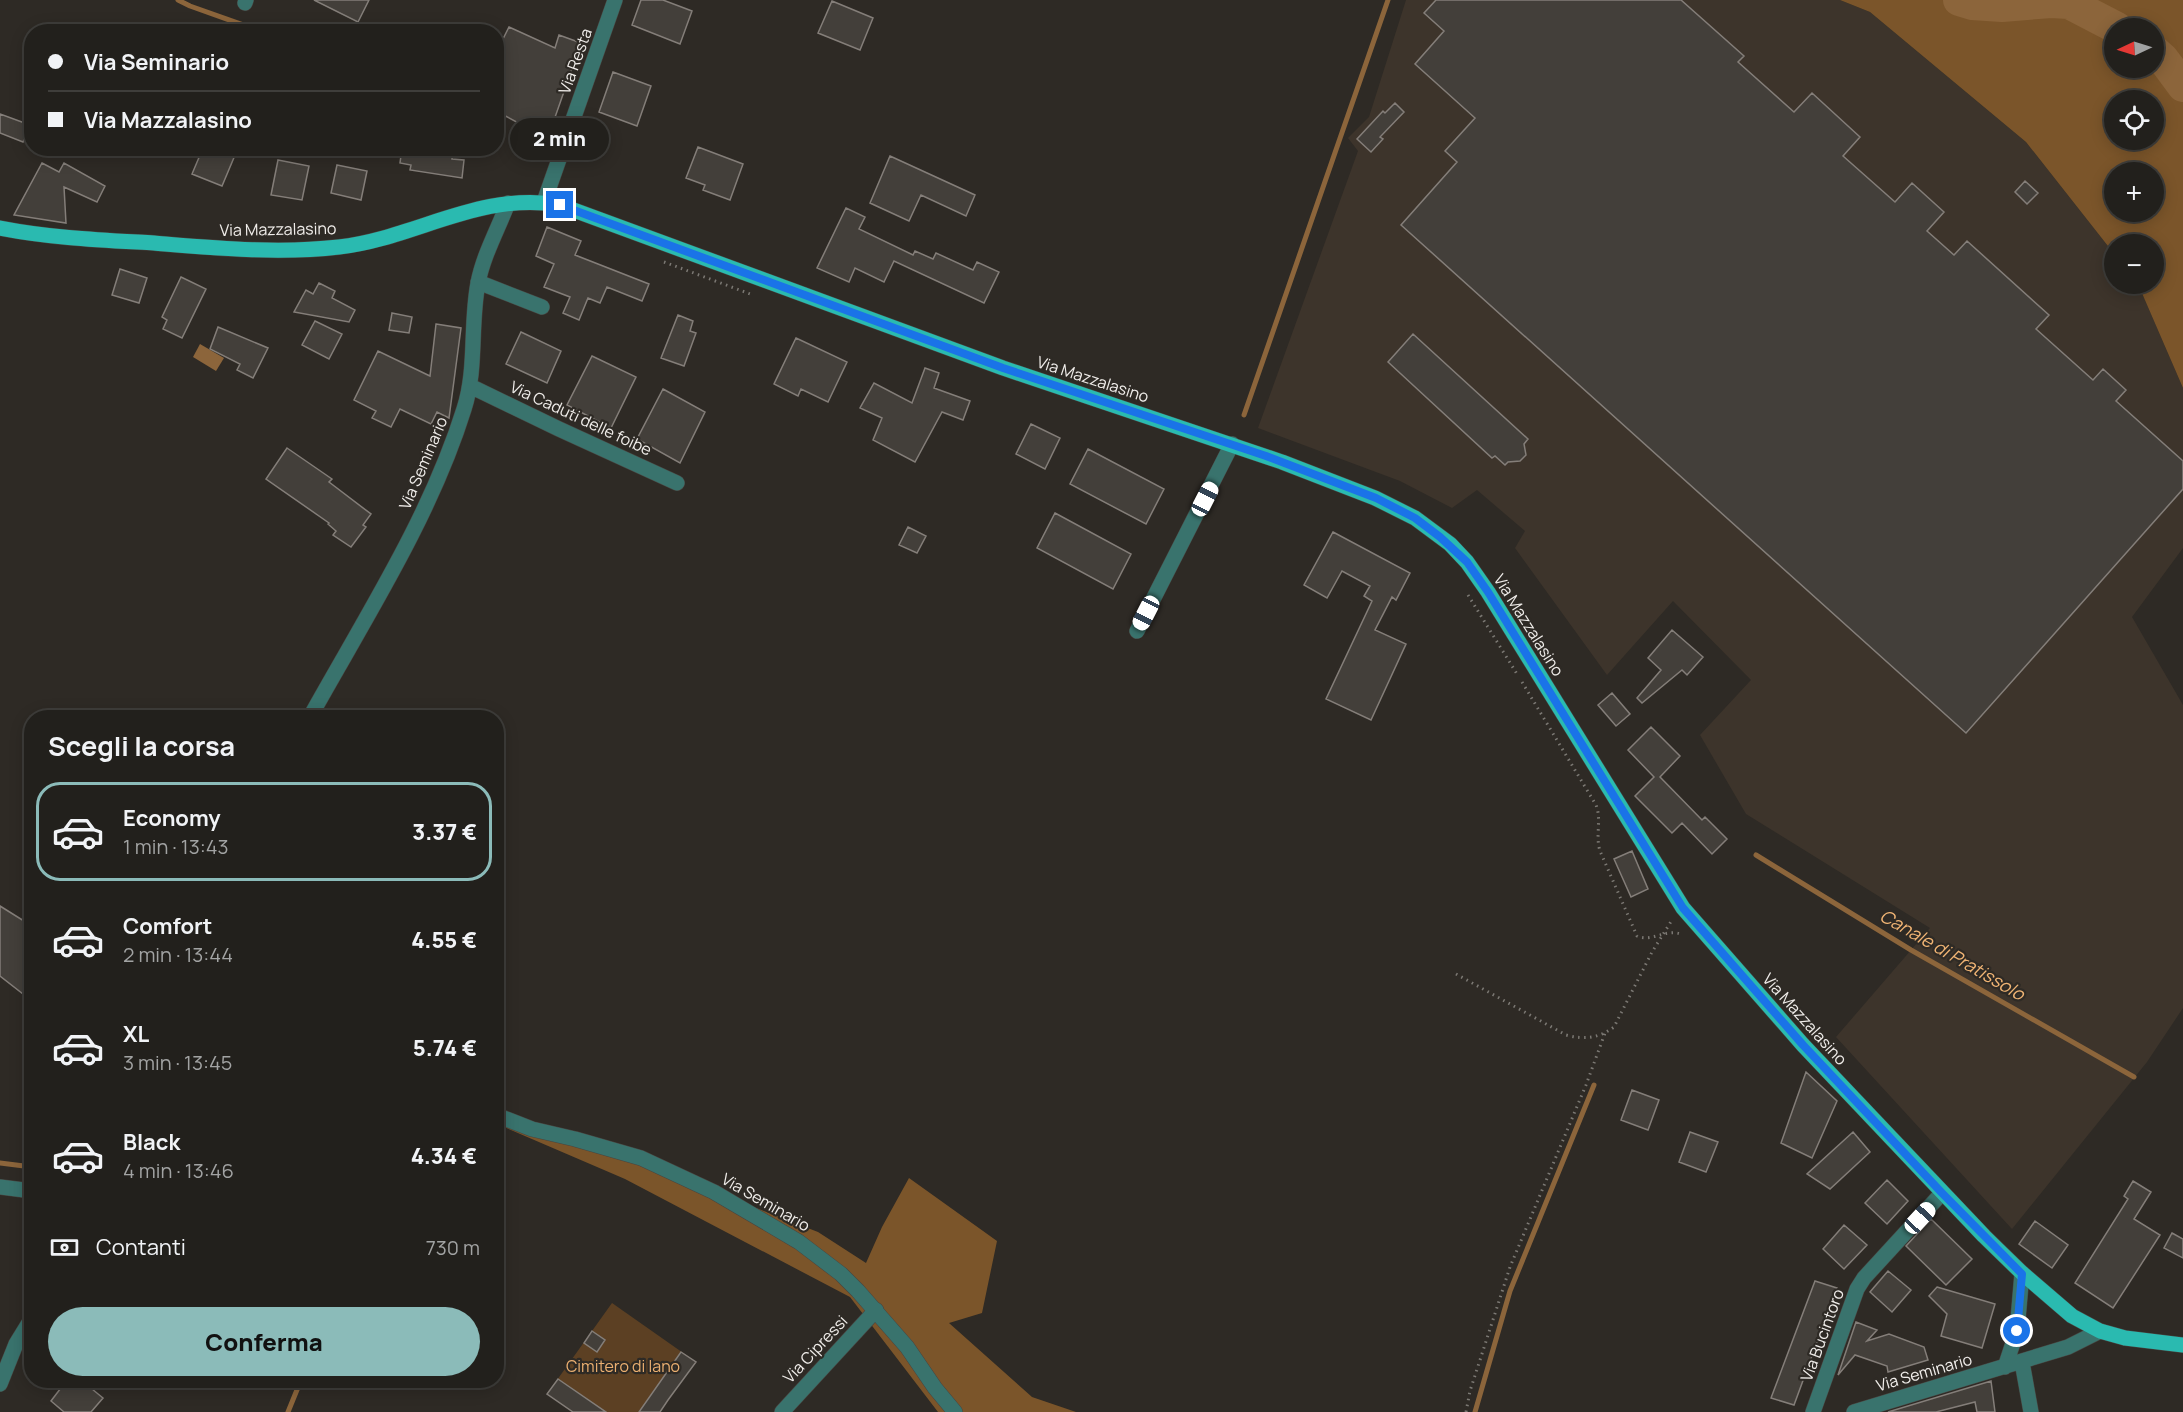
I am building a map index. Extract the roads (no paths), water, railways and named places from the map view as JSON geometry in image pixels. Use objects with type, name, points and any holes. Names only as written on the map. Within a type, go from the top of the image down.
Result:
[{"type":"main road","name":"Via Mazzalasino","points":[[0,228],[42,235],[236,249],[310,249],[368,242],[459,213],[508,203],[544,202],[560,205],[606,220],[1003,368],[1232,444],[1376,498],[1415,518],[1450,544],[1467,562],[1488,592],[1683,908],[1803,1045],[1942,1193],[2022,1274],[2072,1316],[2100,1331],[2145,1342],[2183,1345]]},
{"type":"street","name":"Via Resta","points":[[544,202],[615,0]]},
{"type":"street","name":"Via Seminario","points":[[314,710],[416,524],[453,440],[470,386],[478,282],[508,203]]},
{"type":"street","points":[[478,282],[542,307]]},
{"type":"street","name":"Via Caduti delle foibe","points":[[470,386],[677,483]]},
{"type":"street","points":[[1137,631],[1232,444]]},
{"type":"street","name":"Via Seminario","points":[[504,1118],[532,1129],[641,1158],[714,1192],[771,1224],[819,1256],[853,1285],[907,1347],[935,1388],[955,1412]]},
{"type":"street","points":[[0,1187],[24,1190]]},
{"type":"street","name":"Via Bucintoro","points":[[1813,1412],[1857,1289],[1864,1278],[1942,1193]]},
{"type":"street","points":[[2004,1367],[2017,1331],[2022,1274]]},
{"type":"street","name":"Via Cipressi","points":[[782,1412],[876,1310]]},
{"type":"street","points":[[0,1384],[16,1344],[24,1331]]},
{"type":"street","name":"Via Seminario","points":[[1854,1412],[2068,1347],[2100,1331]]},
{"type":"street","points":[[2022,1362],[2031,1412]]},
{"type":"waterway","name":"Canale di Pratissolo","points":[[178,0],[241,24]]},
{"type":"waterway","points":[[1244,415],[1388,0]]},
{"type":"waterway","points":[[1959,0],[1972,4],[2002,6],[2051,2],[2069,3],[2104,21]]},
{"type":"waterway","points":[[2164,60],[2183,86]]},
{"type":"waterway","name":"Canale di Pratissolo","points":[[1756,855],[1911,950],[2134,1077]]},
{"type":"waterway","points":[[1475,1412],[1510,1291],[1594,1085]]},
{"type":"waterway","points":[[0,1163],[24,1166]]},
{"type":"waterway","points":[[288,1412],[298,1388]]},
{"type":"park label","name":"Cimitero di Iano","points":[[623,1366]]}]
